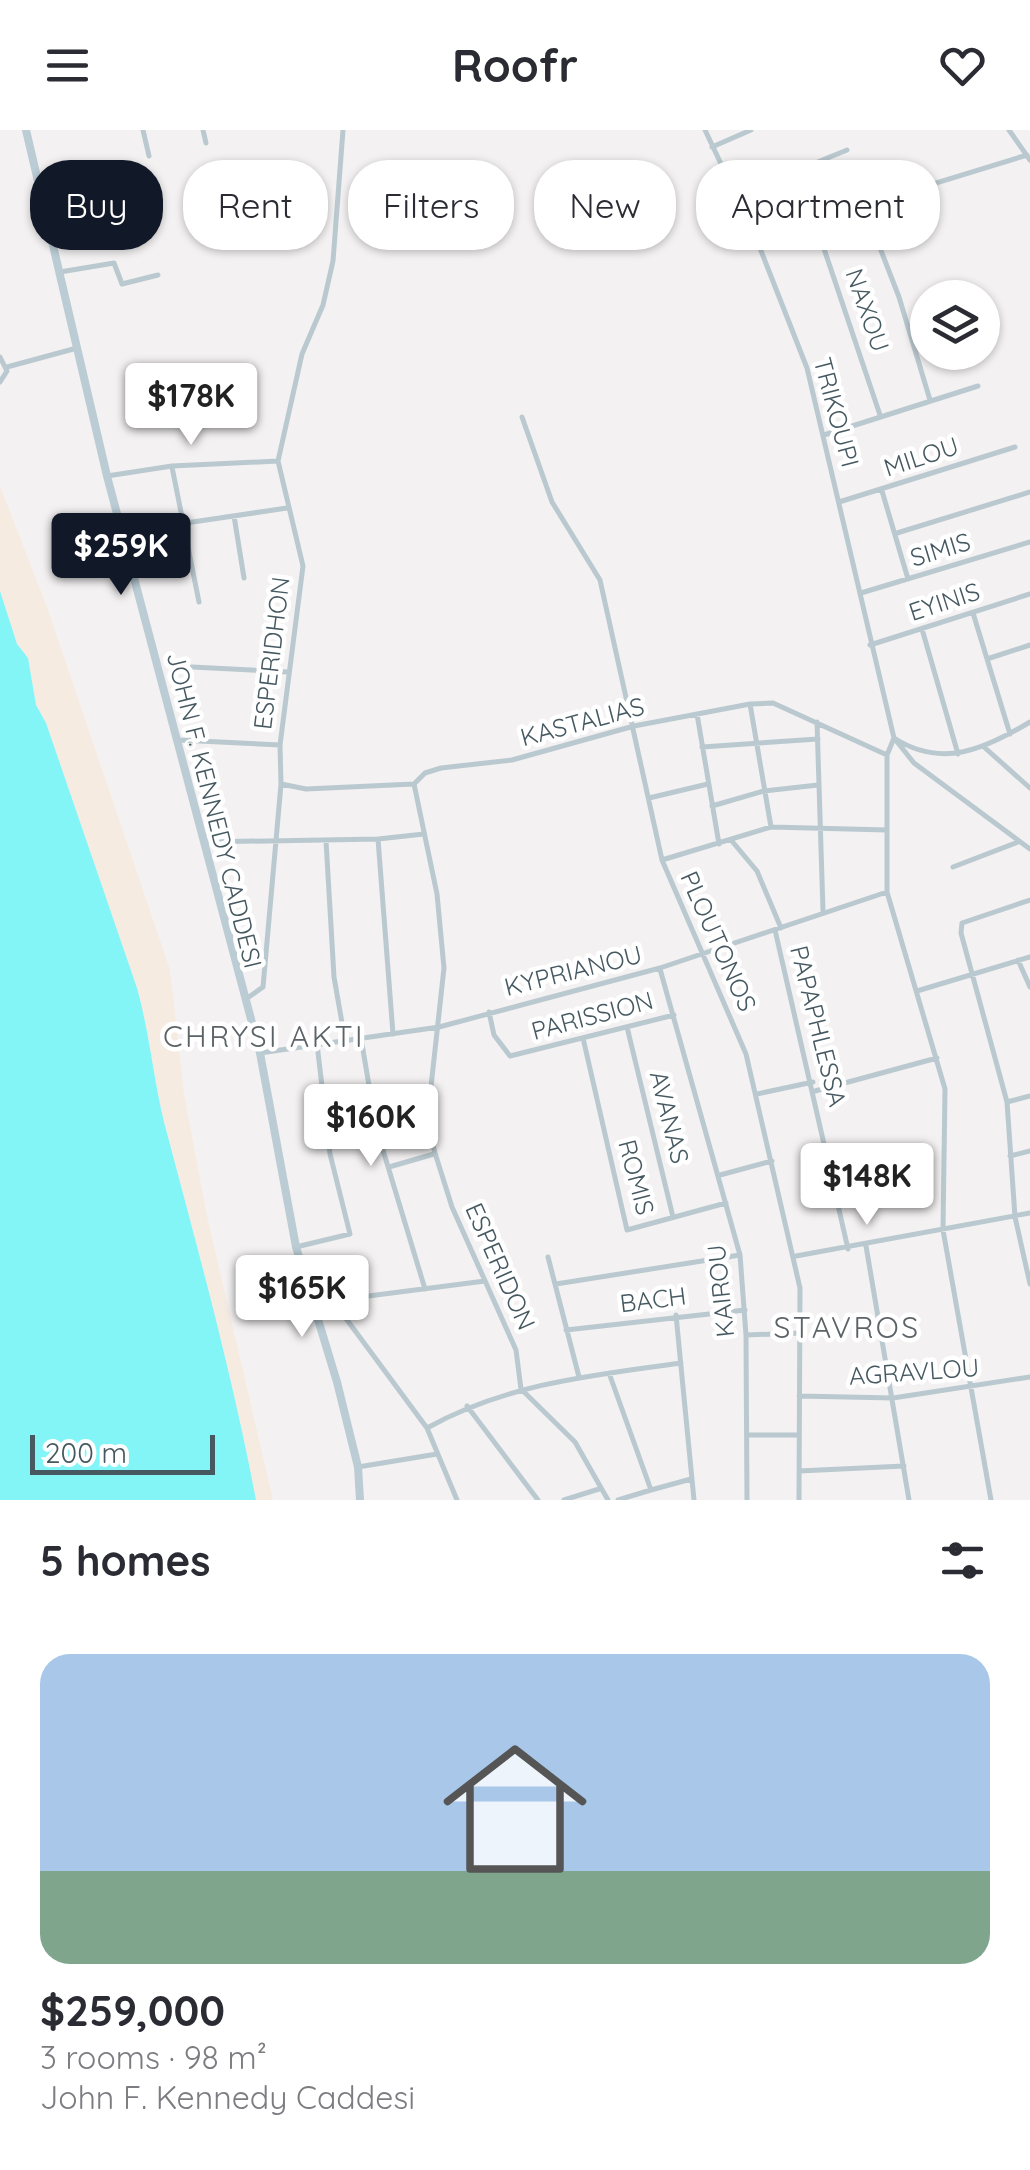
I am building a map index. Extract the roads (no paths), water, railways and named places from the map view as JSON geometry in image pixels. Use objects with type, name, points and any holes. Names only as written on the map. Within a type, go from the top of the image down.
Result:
[{"type":"street","name":"JOHN F. KENNEDY CADDESI","points":[[26,130],[107,476],[260,1054],[296,1247],[358,1467],[360,1500]]},
{"type":"street","points":[[143,130],[149,156]]},
{"type":"street","points":[[203,130],[206,143]]},
{"type":"street","name":"ESPERIDHON","points":[[243,1001],[263,988],[281,784],[280,746],[302,566],[278,461],[302,354],[323,305],[333,262],[343,130]]},
{"type":"street","name":"TRIKOUPI","points":[[705,130],[718,160]]},
{"type":"street","points":[[712,146],[751,130]]},
{"type":"street","points":[[940,182],[1028,157],[1009,130]]},
{"type":"street","points":[[823,160],[847,150]]},
{"type":"street","name":"TRIKOUPI","points":[[761,250],[807,368],[894,738]]},
{"type":"street","name":"NAXOU","points":[[824,250],[880,415]]},
{"type":"street","points":[[880,250],[930,400]]},
{"type":"street","points":[[60,272],[114,263],[122,284],[158,275]]},
{"type":"street","points":[[0,382],[7,367],[77,348]]},
{"type":"street","points":[[0,357],[7,367]]},
{"type":"street","points":[[824,435],[978,386]]},
{"type":"street","name":"PLOUTONOS","points":[[522,417],[552,502],[600,580],[662,860],[746,1054],[796,1256],[799,1500]]},
{"type":"street","name":"MILOU","points":[[839,502],[1015,447]]},
{"type":"street","points":[[107,476],[172,466],[278,461]]},
{"type":"street","points":[[172,466],[199,602]]},
{"type":"street","points":[[881,490],[908,579]]},
{"type":"street","points":[[896,533],[1030,492]]},
{"type":"street","points":[[186,522],[288,508]]},
{"type":"street","points":[[234,516],[244,578]]},
{"type":"street","name":"SIMIS","points":[[861,593],[1030,542]]},
{"type":"street","name":"EYINIS","points":[[870,645],[1030,594]]},
{"type":"street","points":[[974,613],[1010,734]]},
{"type":"street","points":[[922,629],[958,754]]},
{"type":"street","points":[[989,658],[1030,644]]},
{"type":"street","points":[[192,668],[287,672]]},
{"type":"street","points":[[750,704],[771,826]]},
{"type":"street","name":"KASTALIAS","points":[[281,784],[306,789],[414,784],[425,773],[441,768],[512,760],[634,726],[750,704],[773,704],[887,755]]},
{"type":"street","points":[[697,714],[718,844]]},
{"type":"street","points":[[817,722],[823,911]]},
{"type":"street","points":[[894,738],[930,755],[958,754],[984,747],[1030,722]]},
{"type":"street","points":[[702,747],[818,738]]},
{"type":"street","points":[[894,738],[887,755],[888,892],[937,1058],[948,1126],[942,1230],[991,1500]]},
{"type":"street","points":[[894,738],[914,763],[1028,848],[1030,861]]},
{"type":"street","points":[[178,740],[280,746]]},
{"type":"street","points":[[984,747],[996,762],[1030,788]]},
{"type":"street","name":"ESPERIDON","points":[[414,784],[438,894],[444,968],[427,1123],[452,1207],[516,1350],[521,1389]]},
{"type":"street","points":[[649,798],[708,784]]},
{"type":"street","points":[[712,806],[764,791],[818,784]]},
{"type":"street","points":[[662,860],[771,826],[887,830]]},
{"type":"street","points":[[202,842],[277,838],[326,841],[424,834]]},
{"type":"street","points":[[378,839],[393,1034]]},
{"type":"street","name":"PAPAPHLESSA","points":[[731,840],[757,871],[778,929],[848,1249]]},
{"type":"street","points":[[326,841],[334,976],[345,1040]]},
{"type":"street","points":[[953,867],[1018,842]]},
{"type":"street","name":"KYPRIANOU","points":[[260,1054],[439,1027],[660,968],[888,892]]},
{"type":"street","points":[[1030,900],[962,923],[960,933],[1007,1102],[1015,1217],[1030,1284]]},
{"type":"street","points":[[916,991],[1030,956]]},
{"type":"street","points":[[1018,960],[1030,987]]},
{"type":"street","name":"KAIROU","points":[[660,968],[740,1255],[746,1335],[747,1500]]},
{"type":"street","name":"PARISSION","points":[[489,1012],[494,1035],[510,1056],[674,1014]]},
{"type":"street","name":"AVANAS","points":[[627,1026],[673,1218]]},
{"type":"street","points":[[361,1038],[376,1126],[425,1289]]},
{"type":"street","name":"ROMIS","points":[[583,1038],[627,1230],[726,1204]]},
{"type":"street","points":[[296,1247],[350,1234],[330,1154],[317,1044]]},
{"type":"street","points":[[814,1091],[937,1058]]},
{"type":"street","points":[[756,1094],[813,1082]]},
{"type":"street","points":[[1007,1102],[1030,1096]]},
{"type":"street","points":[[1010,1156],[1030,1151]]},
{"type":"street","points":[[388,1166],[435,1153]]},
{"type":"street","points":[[720,1176],[772,1162]]},
{"type":"street","points":[[796,1256],[1030,1213]]},
{"type":"street","points":[[866,1246],[909,1500]]},
{"type":"street","points":[[556,1284],[740,1255]]},
{"type":"street","points":[[548,1257],[579,1377]]},
{"type":"street","points":[[310,1304],[485,1281]]},
{"type":"street","points":[[333,1301],[427,1428],[457,1500]]},
{"type":"street","name":"BACH","points":[[566,1330],[745,1310]]},
{"type":"street","points":[[676,1315],[694,1500]]},
{"type":"street","points":[[746,1335],[799,1333]]},
{"type":"street","points":[[427,1428],[467,1406],[521,1389],[681,1363]]},
{"type":"street","points":[[610,1373],[651,1490]]},
{"type":"street","name":"AGRAVLOU","points":[[799,1396],[892,1398],[1030,1377]]},
{"type":"street","points":[[521,1389],[574,1442],[608,1500]]},
{"type":"street","points":[[467,1406],[538,1500]]},
{"type":"street","points":[[746,1435],[799,1436]]},
{"type":"street","points":[[358,1467],[438,1454]]},
{"type":"street","points":[[799,1471],[904,1466]]},
{"type":"street","points":[[618,1500],[691,1479]]},
{"type":"street","points":[[564,1500],[599,1489]]},
{"type":"water","points":[[0,591],[17,644],[28,658],[36,705],[46,723],[137,988],[163,1119],[204,1272],[256,1500],[0,1500]]},
{"type":"district","name":"CHRYSI AKTI","points":[[264,1036]]},
{"type":"district","name":"STAVROS","points":[[847,1327]]}]
